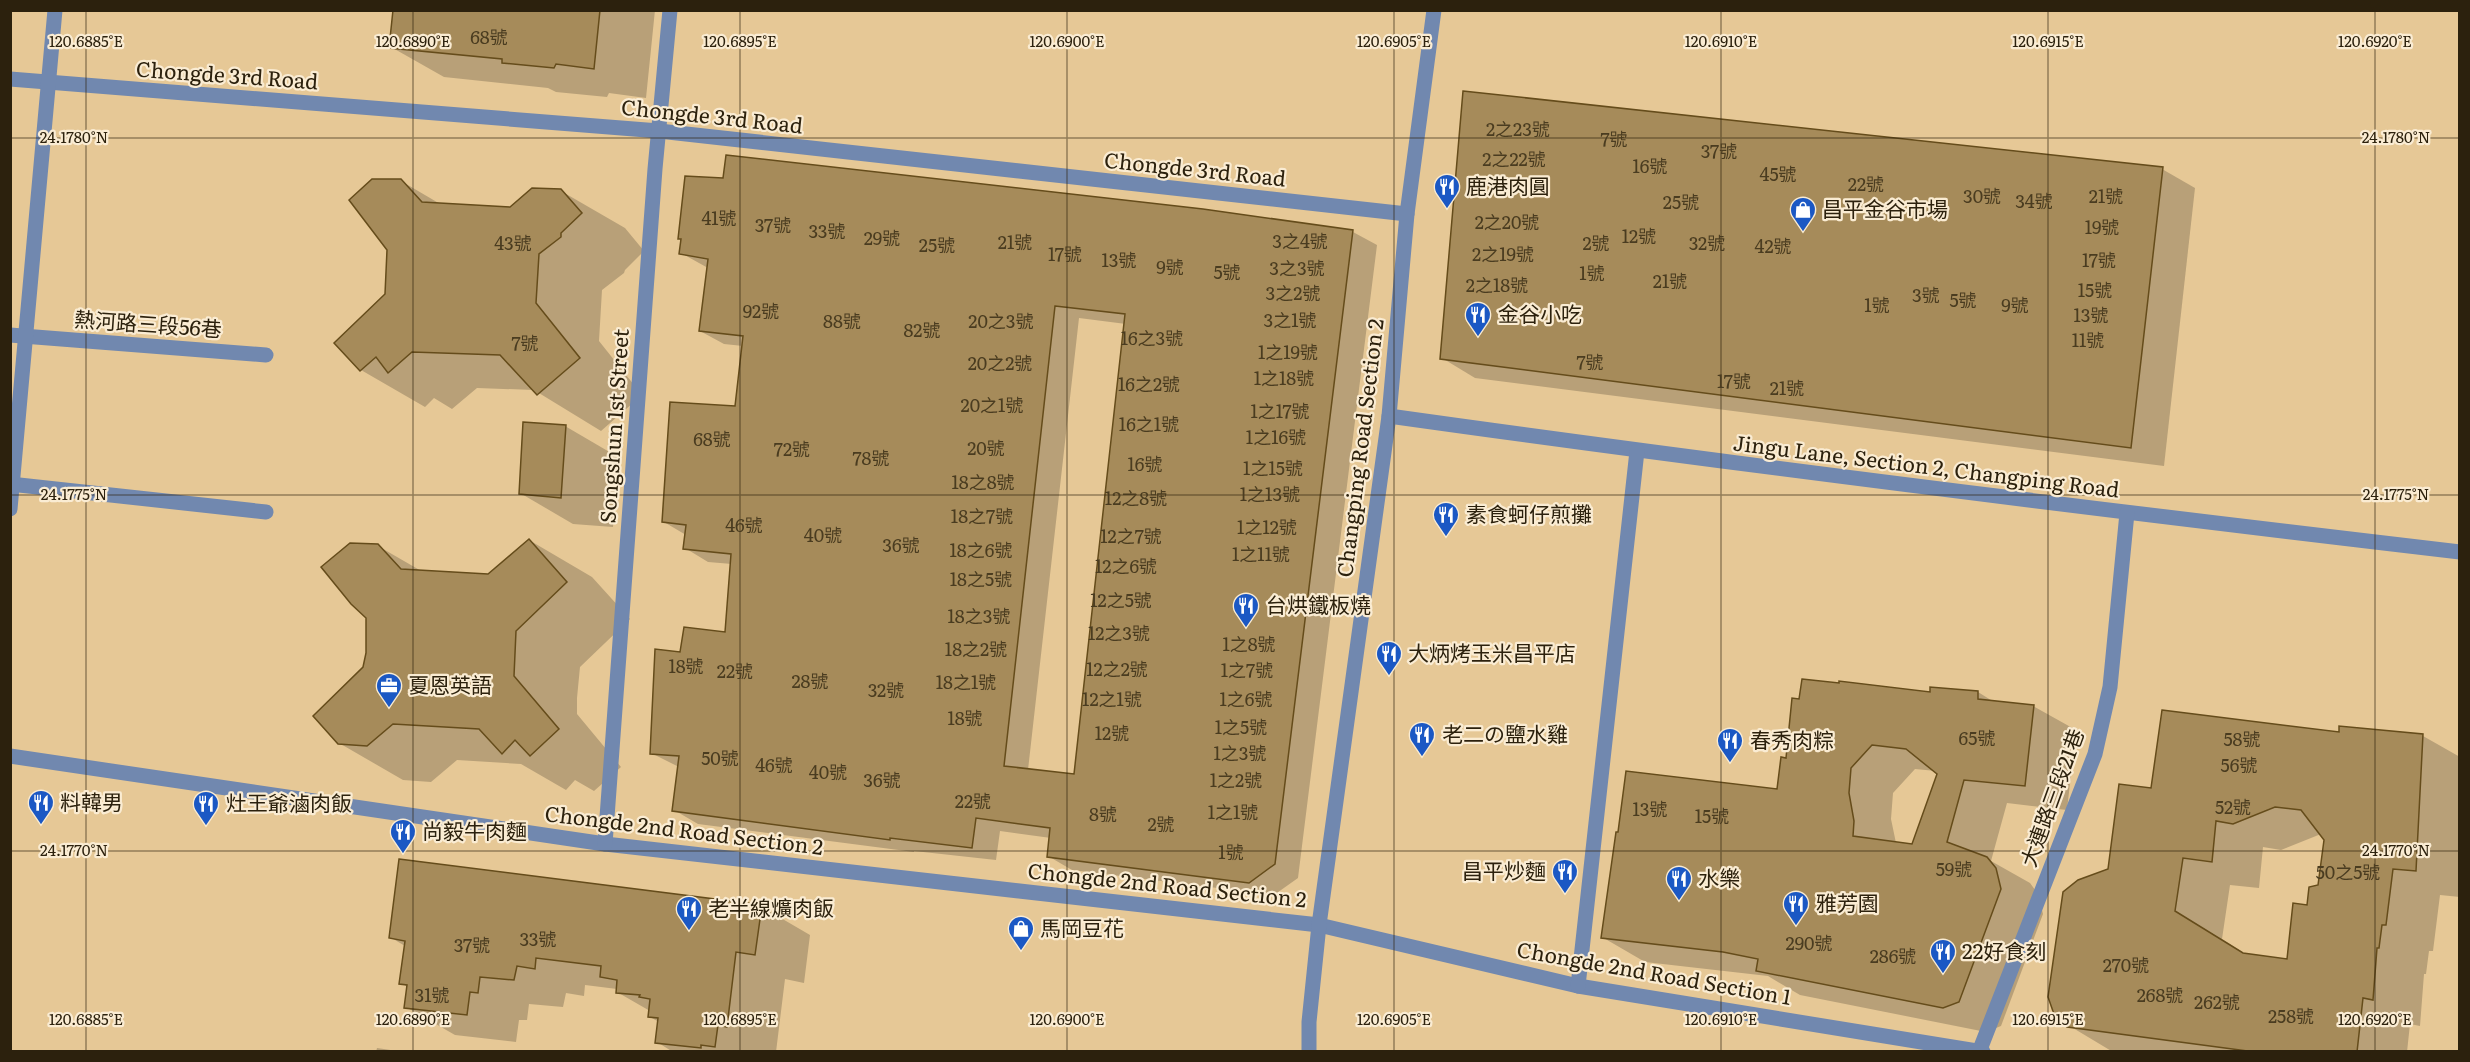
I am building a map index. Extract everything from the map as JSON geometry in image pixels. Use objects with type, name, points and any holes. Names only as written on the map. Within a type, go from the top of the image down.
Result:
[{"type":"street","points":[[10,509],[55,10]]},
{"type":"street","name":"Songshun 1st Street","points":[[605,844],[670,10]]},
{"type":"street","name":"Changping Road Section 2","points":[[1309,1052],[1309,1022],[1319,925],[1389,416],[1407,214],[1434,10]]},
{"type":"street","name":"Chongde 3rd Road","points":[[10,80],[659,131],[1407,214]]},
{"type":"street","name":"熱河路三段56巷","points":[[10,336],[266,355]]},
{"type":"street","name":"Jingu Lane, Section 2, Changping Road","points":[[1389,416],[1637,451],[2127,513],[2460,552]]},
{"type":"street","points":[[1578,986],[1637,451]]},
{"type":"street","points":[[12,484],[266,513]]},
{"type":"street","name":"大連路三段21巷","points":[[1979,1051],[2095,754],[2110,687],[2127,513]]},
{"type":"street","name":"Chongde 2nd Road Section 2","points":[[10,756],[605,844],[1319,925]]},
{"type":"street","name":"Chongde 2nd Road Section 1","points":[[1319,925],[1578,986],[1983,1052]]},
{"type":"building","points":[[393,10],[600,10],[594,69],[556,64],[554,68],[502,63],[502,59],[389,48]]},
{"type":"building","name":"昌平金谷市場","points":[[1463,91],[2163,167],[2131,448],[1440,359]]},
{"type":"building","points":[[726,155],[1203,209],[1353,230],[1275,864],[1249,883],[1047,857],[1050,828],[976,818],[972,848],[890,838],[890,840],[672,811],[679,756],[650,754],[655,649],[680,652],[684,627],[725,632],[731,554],[683,549],[686,525],[662,522],[670,402],[735,406],[743,336],[699,331],[708,259],[679,254],[681,239],[678,239],[685,176],[723,178]],"holes":[[[1055,306],[1125,314],[1074,774],[1004,766]]]},
{"type":"building","points":[[372,179],[401,179],[422,202],[510,207],[532,188],[561,189],[582,213],[561,233],[561,237],[539,254],[536,303],[580,358],[537,395],[500,355],[412,352],[388,373],[376,357],[360,371],[334,343],[385,294],[387,250],[349,200]]},
{"type":"building","points":[[523,422],[566,425],[561,498],[519,494]]},
{"type":"building","points":[[529,539],[567,582],[516,631],[514,676],[559,729],[530,756],[515,740],[502,754],[479,729],[393,724],[367,746],[338,744],[313,716],[363,667],[366,653],[366,618],[351,604],[321,567],[350,543],[378,544],[401,569],[488,574]]},
{"type":"building","points":[[1802,679],[1930,692],[1930,687],[1978,691],[1978,699],[2034,705],[2025,786],[1964,780],[1947,842],[1987,857],[1996,868],[2001,889],[1959,1002],[1943,1008],[1756,971],[1758,959],[1723,952],[1601,938],[1626,771],[1777,789],[1781,757],[1786,758],[1792,698],[1799,699]],"holes":[[[1872,745],[1906,749],[1937,774],[1912,844],[1853,836],[1854,821],[1849,793],[1851,768]]]},
{"type":"building","points":[[2162,710],[2339,732],[2339,726],[2423,734],[2416,871],[2393,869],[2386,925],[2382,925],[2379,948],[2377,948],[2373,1000],[2363,998],[2357,1052],[2255,1052],[2067,1027],[2055,1017],[2048,997],[2063,892],[2078,880],[2108,869],[2119,784],[2151,788]],"holes":[[[2275,807],[2301,810],[2324,840],[2318,885],[2309,887],[2307,905],[2293,903],[2287,959],[2243,953],[2175,911],[2183,858],[2212,862],[2216,821],[2233,824]]]},
{"type":"building","points":[[399,859],[762,905],[755,955],[736,952],[727,1027],[718,1025],[715,1047],[701,1045],[701,1048],[655,1043],[658,1018],[648,1017],[650,999],[639,997],[640,995],[616,993],[617,980],[600,977],[601,966],[536,958],[535,969],[517,966],[514,980],[480,977],[478,993],[470,992],[467,1015],[404,1008],[407,985],[399,984],[405,941],[389,938]]},
{"type":"place","name":"鹿港肉圓","points":[[1447,210]]},
{"type":"place","name":"昌平金谷市場","points":[[1803,233]]},
{"type":"place","name":"金谷小吃","points":[[1478,338]]},
{"type":"place","name":"素食蚵仔煎攤","points":[[1446,538]]},
{"type":"place","name":"台烘鐵板燒","points":[[1246,629]]},
{"type":"place","name":"大炳烤玉米昌平店","points":[[1389,677]]},
{"type":"place","name":"夏恩英語","points":[[389,709]]},
{"type":"place","name":"老二の鹽水雞","points":[[1422,758]]},
{"type":"place","name":"春秀肉粽","points":[[1730,764]]},
{"type":"place","name":"料韓男","points":[[41,826]]},
{"type":"place","name":"灶王爺滷肉飯","points":[[206,827]]},
{"type":"place","name":"尚毅牛肉麵","points":[[403,855]]},
{"type":"place","name":"昌平炒麵","points":[[1565,895]]},
{"type":"place","name":"水樂","points":[[1679,902]]},
{"type":"place","name":"雅芳園","points":[[1796,927]]},
{"type":"place","name":"老半線爌肉飯","points":[[689,932]]},
{"type":"place","name":"馬岡豆花","points":[[1021,952]]},
{"type":"place","name":"22好食刻","points":[[1943,975]]}]
